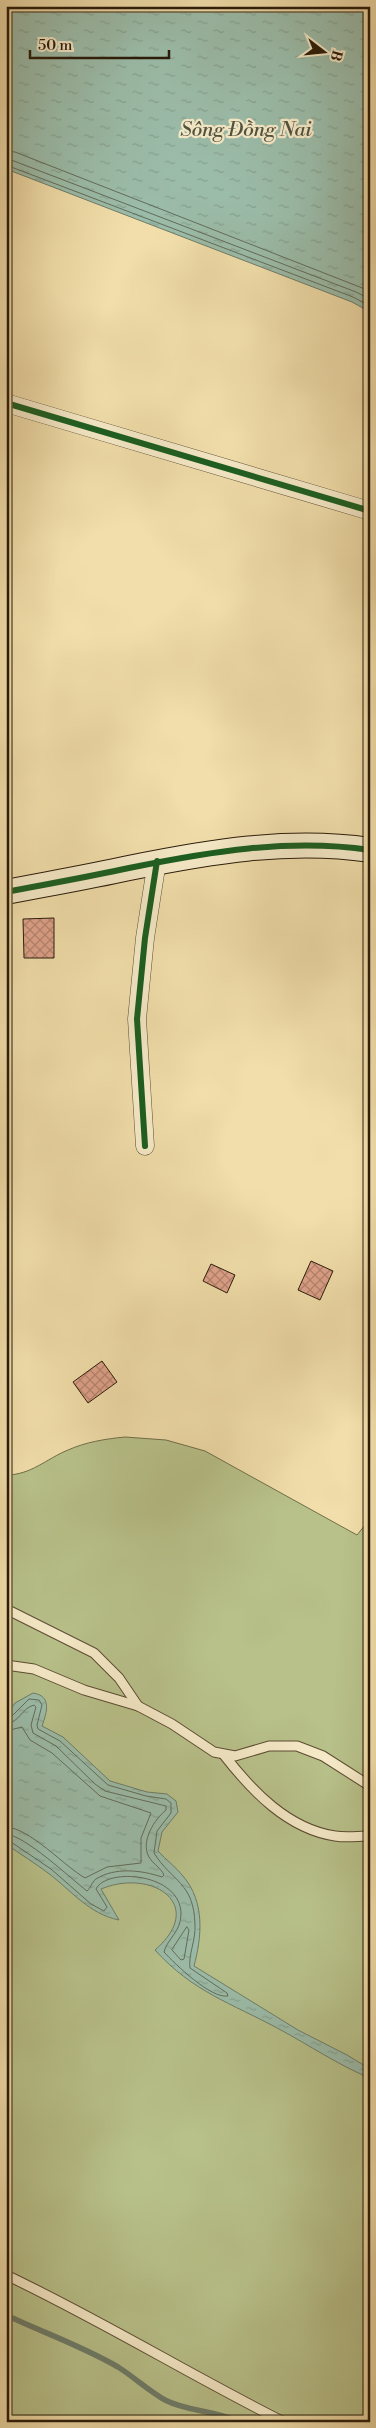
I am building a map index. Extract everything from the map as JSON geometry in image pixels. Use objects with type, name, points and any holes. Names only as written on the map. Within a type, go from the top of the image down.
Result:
[{"type":"street","points":[[6,403],[370,511]]},
{"type":"street","points":[[6,892],[157,861],[260,846],[346,846],[370,850]]},
{"type":"street","points":[[145,1146],[137,1019],[157,861]]},
{"type":"lane","points":[[6,1609],[94,1653],[119,1678],[138,1706]]},
{"type":"lane","points":[[6,1665],[34,1668],[84,1690],[138,1706],[172,1724],[205,1748],[224,1755],[245,1754],[268,1746],[297,1746],[323,1756],[370,1786]]},
{"type":"lane","points":[[224,1755],[255,1791],[302,1826],[336,1836],[370,1836]]},
{"type":"lane","points":[[6,2275],[82,2312],[172,2364],[284,2422]]},
{"type":"green space","points":[[125,1437],[166,1440],[205,1451],[357,1535],[370,1519],[370,2422],[6,2422],[6,1475],[31,1469],[75,1447]]},
{"type":"water","name":"Sông Đồng Nai","points":[[6,6],[370,6],[370,312],[352,302],[6,169]]},
{"type":"water","points":[[33,1693],[43,1697],[46,1701],[42,1726],[63,1737],[110,1781],[147,1792],[167,1794],[176,1801],[178,1812],[162,1832],[158,1851],[183,1876],[195,1897],[200,1920],[200,1931],[194,1966],[298,2030],[370,2069],[370,2078],[213,1996],[198,1987],[169,1964],[155,1950],[170,1933],[176,1918],[174,1905],[167,1894],[154,1887],[138,1883],[120,1884],[101,1889],[119,1920],[108,1917],[81,1901],[48,1873],[6,1844],[6,1716],[15,1703]]},
{"type":"building","points":[[54,918],[54,958],[24,958],[23,919]]},
{"type":"building","points":[[311,1261],[333,1271],[320,1300],[298,1290]]},
{"type":"building","points":[[211,1264],[235,1275],[227,1293],[203,1281]]},
{"type":"building","points":[[102,1361],[117,1382],[88,1403],[73,1382]]},
{"type":"waterway","points":[[6,2315],[104,2359],[165,2400],[183,2407],[221,2415],[239,2422]]},
{"type":"cycle path","points":[[6,403],[370,511]]},
{"type":"cycle path","points":[[6,892],[189,857],[249,848],[309,846],[370,850]]},
{"type":"cycle path","points":[[145,1146],[137,1019],[145,938],[157,861]]}]
